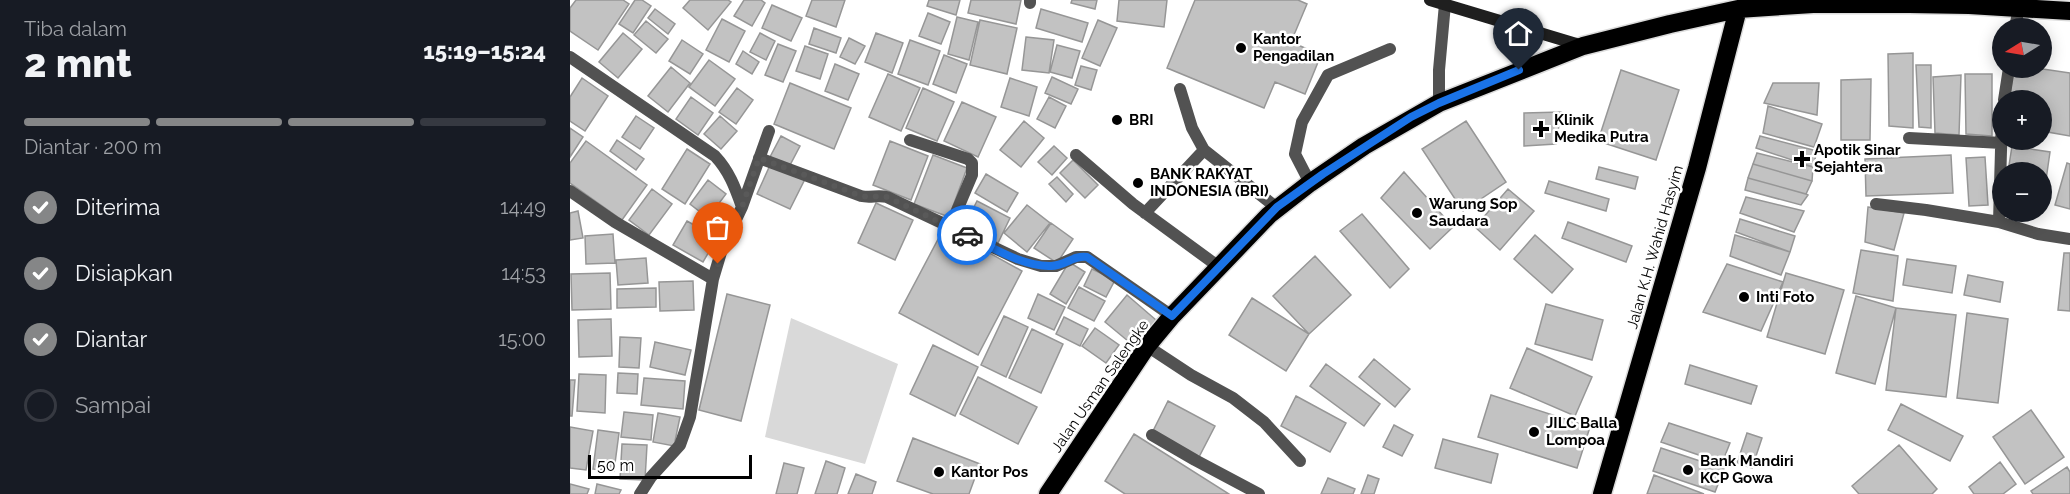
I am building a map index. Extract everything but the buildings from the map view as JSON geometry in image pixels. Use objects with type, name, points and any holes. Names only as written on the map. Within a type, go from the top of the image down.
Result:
[{"type":"highway","name":"Jalan Usman Salengke","points":[[1048,494],[1148,346],[1172,316],[1277,207],[1364,146],[1439,103],[1583,46],[1738,9],[1891,2],[2070,11]]},
{"type":"highway","name":"Jalan K.H. Wahid Hasyim","points":[[1602,494],[1697,168],[1738,9]]},
{"type":"street","points":[[1430,0],[1583,46]]},
{"type":"street","points":[[1439,103],[1439,70],[1445,4]]},
{"type":"street","points":[[2017,18],[2019,7]]},
{"type":"street","points":[[1310,183],[1295,154],[1302,122],[1328,75],[1390,49]]},
{"type":"street","points":[[570,57],[715,156],[730,176],[742,207]]},
{"type":"street","points":[[1180,89],[1192,128],[1204,150],[1277,207]]},
{"type":"street","points":[[640,494],[651,477],[680,445],[690,417],[713,279],[722,249],[742,207],[769,131]]},
{"type":"street","points":[[1909,138],[1992,142]]},
{"type":"street","points":[[910,140],[968,159],[972,163],[972,175],[950,227]]},
{"type":"street","points":[[1145,213],[1204,150]]},
{"type":"street","points":[[1076,154],[1145,213],[1219,267]]},
{"type":"street","points":[[759,158],[861,196],[887,197],[1018,259],[1041,266],[1056,266],[1076,256],[1087,257],[1172,316]]},
{"type":"street","points":[[570,191],[615,222],[713,279]]},
{"type":"street","points":[[1876,204],[1992,221]]},
{"type":"street","points":[[1999,222],[2038,234],[2070,239]]},
{"type":"street","points":[[1148,346],[1191,375],[1233,398],[1264,422],[1300,461]]},
{"type":"street","points":[[1152,435],[1259,494]]},
{"type":"shaded area","points":[[791,318],[898,364],[865,464],[765,437]]},
{"type":"way so far","points":[[718,264],[722,249],[742,207],[759,158],[861,196],[887,197],[967,235]]},
{"type":"place","name":"Kantor Pengadilan","points":[[1241,48]]},
{"type":"place","name":"BRI","points":[[1117,120]]},
{"type":"place","name":"Klinik Medika Putra","points":[[1541,129]]},
{"type":"place","name":"Apotik Sinar Sejahtera","points":[[1802,159]]},
{"type":"place","name":"BANK RAKYAT INDONESIA (BRI)","points":[[1138,183]]},
{"type":"place","name":"Warung Sop Saudara","points":[[1417,213]]},
{"type":"place","name":"Inti Foto","points":[[1744,297]]},
{"type":"place","name":"JILC Balla Lompoa","points":[[1534,432]]},
{"type":"place","name":"Bank Mandiri KCP Gowa","points":[[1688,470]]},
{"type":"place","name":"Kantor Pos","points":[[939,472]]},
{"type":"route","points":[[967,235],[1018,259],[1041,266],[1056,266],[1076,256],[1087,257],[1172,316],[1277,207],[1323,174],[1411,117],[1519,70]]}]
